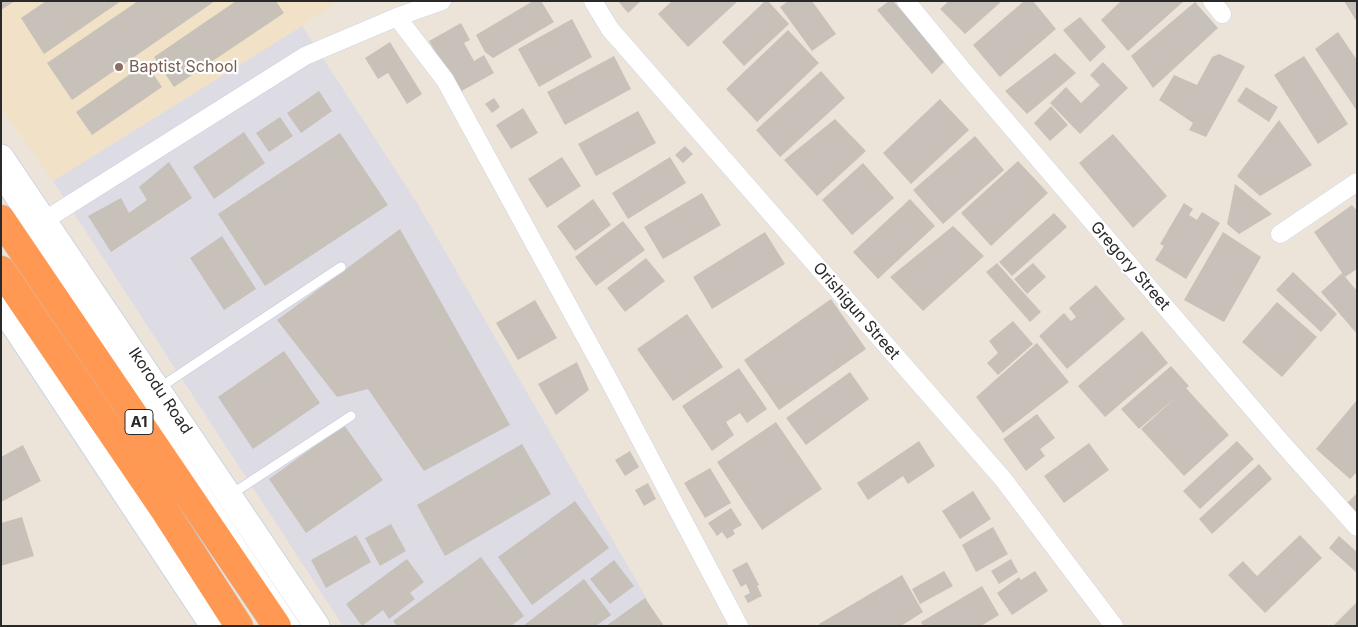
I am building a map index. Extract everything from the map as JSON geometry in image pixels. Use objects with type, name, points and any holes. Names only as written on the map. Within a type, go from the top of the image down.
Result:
[{"type":"highway","name":"Ikorodu Road","points":[[1,219],[145,400],[277,626]]},
{"type":"highway","name":"A1","points":[[1,270],[163,508],[239,626]]},
{"type":"street","points":[[45,220],[305,56],[397,17],[442,1]]},
{"type":"street","name":"Orishigun Street","points":[[593,1],[610,29],[1003,479],[1114,626]]},
{"type":"street","name":"Gregory Street","points":[[906,1],[971,80],[1282,443],[1357,527]]},
{"type":"street","points":[[397,17],[445,80],[610,382],[739,626]]},
{"type":"street","name":"Ikorodu Road","points":[[1,157],[45,220],[145,400],[230,495],[318,626]]},
{"type":"street","points":[[1280,234],[1357,182]]},
{"type":"street","points":[[1,306],[213,626]]},
{"type":"lane","points":[[1,186],[296,626]]},
{"type":"lane","points":[[145,400],[341,267]]},
{"type":"lane","points":[[230,495],[351,416]]},
{"type":"shaded area","name":"Baptist School","points":[[1,1],[338,1],[302,26],[53,181],[1,108]]},
{"type":"shaded area","points":[[302,26],[417,203],[647,599],[611,626],[343,626],[53,181]]},
{"type":"building","points":[[1,1],[15,1],[1,10]]},
{"type":"building","points":[[46,1],[121,1],[44,54],[21,18]]},
{"type":"building","points":[[138,1],[215,1],[72,100],[47,63]]},
{"type":"building","points":[[236,1],[276,1],[284,13],[174,87],[154,57]]},
{"type":"building","points":[[533,1],[541,1],[554,22],[493,58],[485,52],[476,35]]},
{"type":"building","points":[[618,1],[641,1],[628,13]]},
{"type":"building","points":[[672,1],[738,1],[688,47],[658,14]]},
{"type":"building","points":[[765,1],[768,1],[789,24],[744,66],[722,42]]},
{"type":"building","points":[[788,1],[812,1],[836,34],[812,51],[780,7]]},
{"type":"building","points":[[889,1],[893,1],[946,60],[932,74],[877,10]]},
{"type":"building","points":[[949,1],[1002,1],[965,34],[940,9]]},
{"type":"building","points":[[1024,1],[1033,1],[1056,29],[1000,77],[973,45]]},
{"type":"building","points":[[1121,1],[1184,1],[1128,51],[1101,20]]},
{"type":"building","points":[[1344,1],[1357,1],[1357,22]]},
{"type":"building","points":[[1195,2],[1218,28],[1153,88],[1131,56]]},
{"type":"building","points":[[1080,17],[1106,47],[1090,62],[1063,30]]},
{"type":"building","points":[[572,19],[592,57],[539,87],[518,49]]},
{"type":"building","points":[[461,23],[470,40],[464,43],[474,61],[484,55],[494,73],[458,93],[429,41]]},
{"type":"building","points":[[788,30],[819,63],[757,122],[726,89]]},
{"type":"building","points":[[1338,32],[1357,60],[1357,111],[1315,49]]},
{"type":"building","points":[[390,42],[422,94],[407,104],[388,73],[378,79],[365,58]]},
{"type":"building","points":[[1055,53],[1076,73],[1027,114],[1005,91]]},
{"type":"building","points":[[1219,54],[1245,66],[1206,137],[1189,130],[1193,123],[1159,100],[1174,75],[1197,85],[1212,57]]},
{"type":"building","points":[[614,56],[631,89],[565,125],[547,92]]},
{"type":"building","points":[[1304,56],[1348,124],[1318,144],[1274,75]]},
{"type":"building","points":[[1103,62],[1128,88],[1080,134],[1050,103],[1066,87],[1081,103],[1100,85],[1090,75]]},
{"type":"building","points":[[146,63],[162,87],[92,135],[76,112]]},
{"type":"building","points":[[821,71],[845,98],[780,157],[756,130]]},
{"type":"building","points":[[1246,87],[1278,107],[1269,122],[1237,101]]},
{"type":"building","points":[[319,91],[332,111],[301,133],[287,113]]},
{"type":"building","points":[[494,98],[500,107],[492,113],[485,104]]},
{"type":"building","points":[[940,99],[969,130],[911,184],[883,153]]},
{"type":"building","points":[[1051,106],[1068,125],[1050,141],[1034,123]]},
{"type":"building","points":[[523,108],[538,133],[511,149],[496,125]]},
{"type":"building","points":[[638,111],[656,143],[596,176],[578,144]]},
{"type":"building","points":[[280,117],[293,136],[269,152],[256,133]]},
{"type":"building","points":[[835,119],[866,151],[817,196],[784,160]]},
{"type":"building","points":[[1279,120],[1312,165],[1260,196],[1237,176]]},
{"type":"building","points":[[244,132],[265,163],[214,199],[193,167]]},
{"type":"building","points":[[340,133],[388,205],[265,286],[218,214]]},
{"type":"building","points":[[1113,134],[1167,196],[1133,228],[1079,163]]},
{"type":"building","points":[[975,136],[1004,170],[943,224],[913,190]]},
{"type":"building","points":[[685,146],[693,154],[683,163],[675,155]]},
{"type":"building","points":[[562,157],[581,186],[547,208],[528,179]]},
{"type":"building","points":[[670,157],[686,183],[628,219],[612,193]]},
{"type":"building","points":[[1018,161],[1048,193],[991,246],[961,213]]},
{"type":"building","points":[[169,162],[192,198],[111,252],[88,216],[121,198],[129,213],[147,200],[139,187]]},
{"type":"building","points":[[863,163],[894,198],[852,235],[822,200]]},
{"type":"building","points":[[1235,184],[1272,214],[1239,234],[1227,224]]},
{"type":"building","points":[[702,193],[721,225],[663,259],[644,227]]},
{"type":"building","points":[[593,199],[611,225],[575,251],[557,226]]},
{"type":"building","points":[[910,199],[935,226],[878,279],[853,252]]},
{"type":"building","points":[[1184,203],[1193,209],[1189,215],[1197,220],[1202,212],[1220,223],[1186,279],[1155,260],[1164,246],[1160,244]]},
{"type":"building","points":[[1352,205],[1357,211],[1357,269],[1345,277],[1314,232]]},
{"type":"building","points":[[1054,213],[1067,227],[1012,276],[999,262]]},
{"type":"building","points":[[623,221],[645,250],[596,286],[575,257]]},
{"type":"building","points":[[953,226],[984,256],[923,311],[890,277]]},
{"type":"building","points":[[400,229],[510,425],[424,471],[368,389],[337,397],[277,320]]},
{"type":"building","points":[[765,232],[785,264],[712,309],[693,277]]},
{"type":"building","points":[[1223,232],[1261,257],[1224,322],[1184,300]]},
{"type":"building","points":[[222,236],[256,289],[224,310],[190,258]]},
{"type":"building","points":[[646,258],[665,281],[625,312],[607,288]]},
{"type":"building","points":[[997,263],[1041,312],[1030,322],[986,272]]},
{"type":"building","points":[[1033,263],[1046,277],[1027,294],[1014,279]]},
{"type":"building","points":[[1293,272],[1337,314],[1321,332],[1276,290]]},
{"type":"building","points":[[1342,273],[1357,291],[1357,334],[1321,292]]},
{"type":"building","points":[[1096,285],[1125,319],[1067,369],[1039,336],[1064,313],[1071,321],[1076,317],[1069,308]]},
{"type":"building","points":[[831,299],[866,349],[779,410],[744,360]]},
{"type":"building","points":[[535,300],[557,338],[518,360],[496,323]]},
{"type":"building","points":[[1277,302],[1317,337],[1282,377],[1242,342]]},
{"type":"building","points":[[687,314],[723,367],[673,401],[637,349]]},
{"type":"building","points":[[1013,321],[1033,344],[998,375],[987,363],[998,353],[989,341]]},
{"type":"building","points":[[1142,331],[1168,363],[1105,417],[1078,386]]},
{"type":"building","points":[[1037,343],[1069,382],[1003,433],[976,397]]},
{"type":"building","points":[[284,351],[320,403],[253,449],[218,397]]},
{"type":"building","points":[[577,362],[589,390],[556,415],[538,384]]},
{"type":"building","points":[[1171,366],[1189,386],[1186,388],[1229,435],[1184,476],[1141,429],[1176,397],[1139,429],[1121,409]]},
{"type":"building","points":[[739,368],[767,409],[747,423],[740,413],[726,422],[734,435],[712,451],[682,406]]},
{"type":"building","points":[[850,372],[869,399],[806,445],[786,418]]},
{"type":"building","points":[[1357,400],[1357,472],[1350,479],[1316,449]]},
{"type":"building","points":[[1037,414],[1055,438],[1040,449],[1045,456],[1026,471],[1003,439]]},
{"type":"building","points":[[776,422],[822,489],[762,530],[717,462]]},
{"type":"building","points":[[344,425],[383,480],[306,533],[269,479]]},
{"type":"building","points":[[919,441],[935,466],[908,484],[903,476],[868,500],[857,483]]},
{"type":"building","points":[[1237,441],[1254,459],[1200,509],[1183,491]]},
{"type":"building","points":[[1089,443],[1109,470],[1064,503],[1044,476]]},
{"type":"building","points":[[522,444],[551,494],[445,556],[417,505]]},
{"type":"building","points":[[23,445],[41,481],[1,502],[1,457]]},
{"type":"building","points":[[630,451],[639,467],[625,476],[615,460]]},
{"type":"building","points":[[1259,464],[1272,479],[1212,534],[1199,519]]},
{"type":"building","points":[[710,468],[731,503],[705,518],[684,483]]},
{"type":"building","points":[[648,483],[656,499],[644,506],[635,490]]},
{"type":"building","points":[[973,491],[991,519],[960,539],[942,511]]},
{"type":"building","points":[[1357,493],[1357,513],[1347,503]]},
{"type":"building","points":[[575,501],[609,548],[532,605],[498,557]]},
{"type":"building","points":[[731,508],[742,525],[733,530],[735,534],[727,539],[722,532],[717,536],[708,523]]},
{"type":"building","points":[[22,517],[34,556],[1,566],[1,523]]},
{"type":"building","points":[[391,524],[406,551],[380,566],[365,538]]},
{"type":"building","points":[[993,527],[1008,554],[976,572],[962,545]]},
{"type":"building","points":[[356,535],[371,562],[326,588],[311,560]]},
{"type":"building","points":[[1300,535],[1322,558],[1265,613],[1228,575],[1243,561],[1257,576]]},
{"type":"building","points":[[1339,536],[1357,552],[1357,573],[1329,548]]},
{"type":"building","points":[[481,557],[524,616],[511,626],[397,626],[393,621]]},
{"type":"building","points":[[407,559],[424,582],[410,593],[415,599],[389,619],[383,610],[362,626],[346,604]]},
{"type":"building","points":[[1011,559],[1018,572],[999,584],[991,571]]},
{"type":"building","points":[[614,560],[634,586],[610,604],[590,579]]},
{"type":"building","points":[[747,562],[759,585],[757,586],[762,596],[748,603],[744,596],[750,593],[746,584],[741,587],[732,570]]},
{"type":"building","points":[[944,571],[953,586],[920,604],[912,589]]},
{"type":"building","points":[[1035,571],[1048,591],[1012,615],[997,593],[1019,577],[1021,580]]},
{"type":"building","points":[[902,575],[923,612],[901,626],[820,626],[819,624]]},
{"type":"building","points":[[584,579],[611,615],[596,626],[523,626]]},
{"type":"building","points":[[982,586],[999,615],[981,626],[923,626],[921,622]]},
{"type":"building","points":[[645,598],[664,626],[606,626]]},
{"type":"building","points":[[1357,602],[1357,626],[1333,626]]},
{"type":"place","name":"Baptist School","points":[[119,67]]}]
